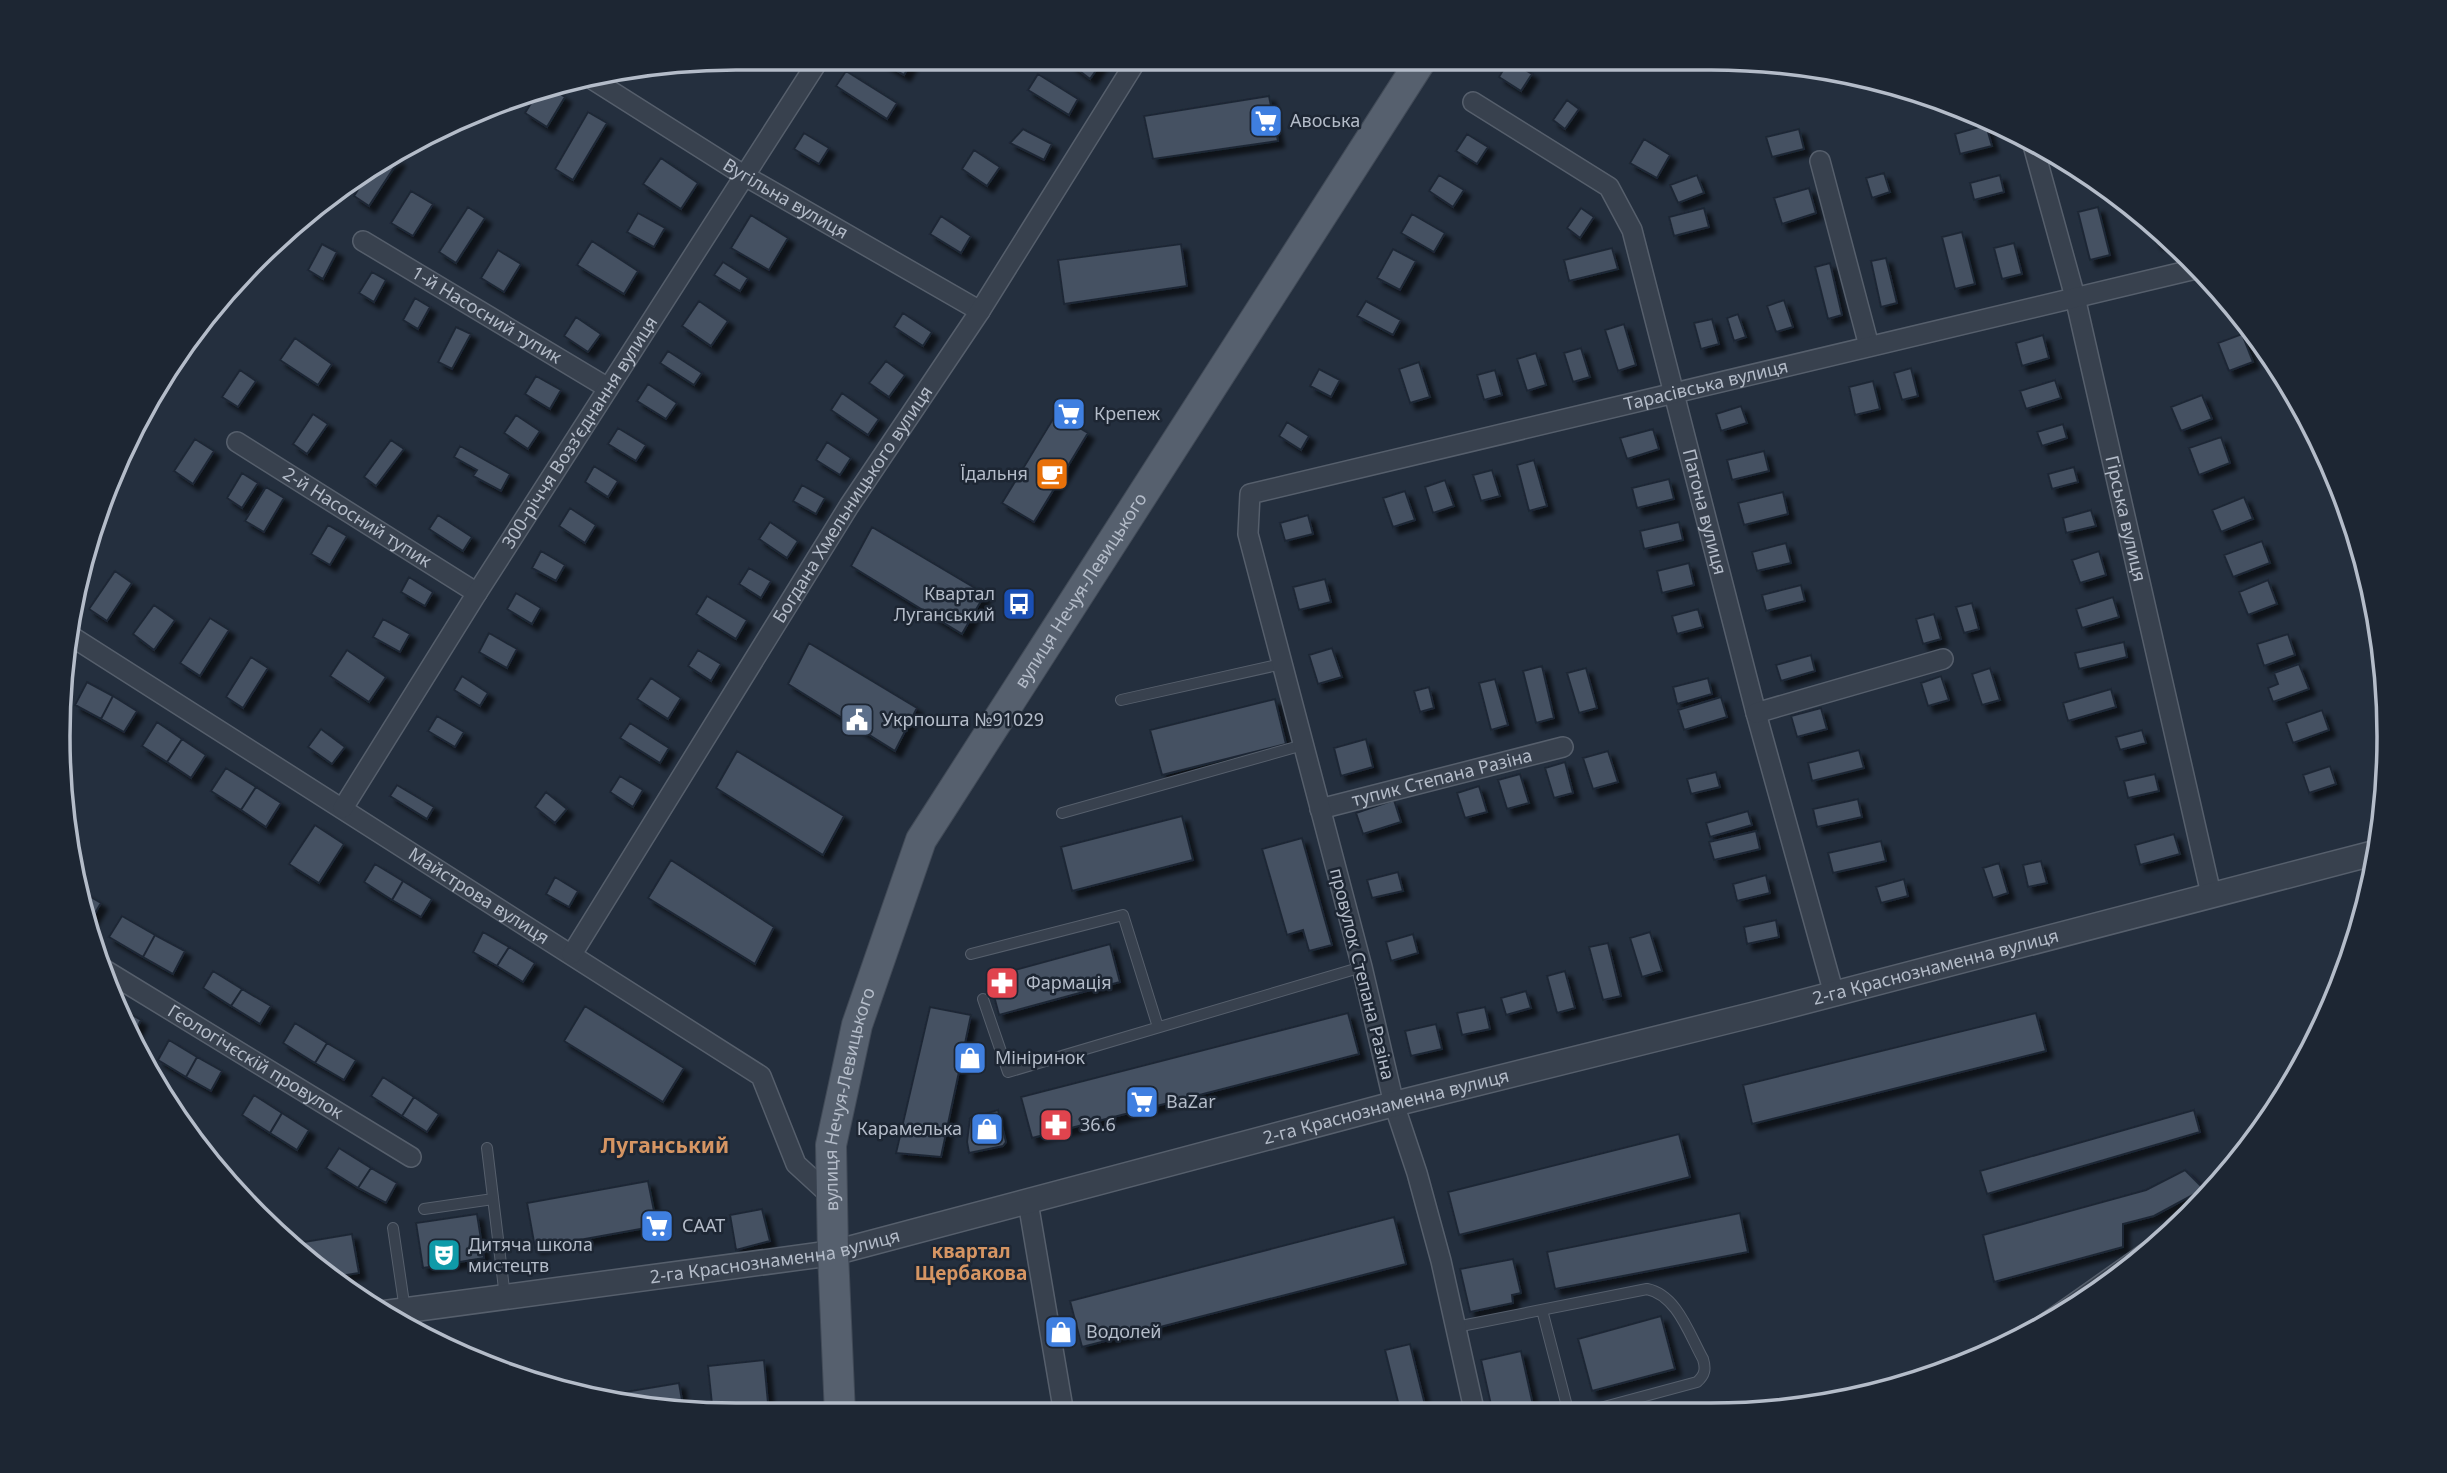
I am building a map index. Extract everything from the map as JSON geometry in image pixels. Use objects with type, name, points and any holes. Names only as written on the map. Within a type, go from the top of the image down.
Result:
[{"type":"main road","name":"вулиця Нечуя-Левицького","points":[[839,1403],[832,1253],[831,1145],[857,1025],[920,840],[1415,70]]},
{"type":"street","name":"300-річчя Возз’єднання вулиця","points":[[343,808],[477,593],[812,70]]},
{"type":"street","name":"Богдана Хмельницького вулиця","points":[[572,954],[849,506],[980,311],[1131,70]]},
{"type":"street","name":"Вугільна вулиця","points":[[600,84],[745,176],[980,311]]},
{"type":"street","name":"Патона вулиця","points":[[1473,103],[1609,187],[1632,230],[1756,713],[1834,993]]},
{"type":"street","name":"Гірська вулиця","points":[[2036,155],[2075,298],[2211,894]]},
{"type":"street","points":[[1821,161],[1869,346]]},
{"type":"street","name":"1-й Насосний тупик","points":[[363,241],[608,388]]},
{"type":"street","name":"Тарасівська вулиця","points":[[1248,534],[1250,494],[2188,271]]},
{"type":"street","name":"2-й Насосний тупик","points":[[237,442],[477,593]]},
{"type":"street","name":"провулок Степана Разіна","points":[[1248,534],[1362,967],[1394,1104],[1429,1214],[1473,1403]]},
{"type":"street","name":"Майстрова вулиця","points":[[78,640],[761,1076],[796,1164],[832,1197]]},
{"type":"street","points":[[1756,713],[1943,659]]},
{"type":"street","name":"тупик Степана Разіна","points":[[1320,809],[1563,747]]},
{"type":"street","name":"2-га Краснознаменна вулиця","points":[[399,1311],[832,1253],[1394,1104],[2366,855]]},
{"type":"street","name":"Гєологічєскій провулок","points":[[115,976],[411,1157]]},
{"type":"street","points":[[1028,1202],[1062,1403]]},
{"type":"lane","points":[[1121,700],[1282,664]]},
{"type":"lane","points":[[1062,813],[1303,745]]},
{"type":"lane","points":[[971,954],[1123,915],[1158,1027]]},
{"type":"lane","points":[[983,999],[1007,1072],[1362,967]]},
{"type":"lane","points":[[487,1148],[505,1297]]},
{"type":"lane","points":[[424,1209],[493,1199]]},
{"type":"lane","points":[[393,1228],[395,1309]]},
{"type":"lane","points":[[1456,1327],[1647,1289],[1656,1291],[1674,1306],[1705,1366],[1705,1372],[1698,1382],[1619,1403]]},
{"type":"lane","points":[[1542,1310],[1566,1403]]},
{"type":"building","points":[[1078,70],[1096,70],[1090,79]]},
{"type":"building","points":[[1503,70],[1525,70],[1532,74],[1521,91],[1499,77]]},
{"type":"building","points":[[846,71],[897,103],[887,119],[836,86]]},
{"type":"building","points":[[1038,74],[1078,99],[1069,115],[1028,90]]},
{"type":"building","points":[[560,94],[565,97],[547,127],[525,113],[532,102]]},
{"type":"building","points":[[1269,96],[1278,141],[1153,159],[1144,116]]},
{"type":"building","points":[[1567,100],[1579,109],[1565,129],[1553,120]]},
{"type":"building","points":[[588,112],[607,123],[573,180],[555,169]]},
{"type":"building","points":[[1979,127],[1988,131],[1992,146],[1960,154],[1955,134]]},
{"type":"building","points":[[1023,129],[1052,144],[1044,160],[1010,143]]},
{"type":"building","points":[[1799,129],[1804,149],[1772,157],[1766,137]]},
{"type":"building","points":[[804,133],[829,148],[819,164],[794,149]]},
{"type":"building","points":[[1467,134],[1488,147],[1477,164],[1456,151]]},
{"type":"building","points":[[1644,139],[1670,155],[1657,178],[1630,163]]},
{"type":"building","points":[[974,150],[1000,167],[987,186],[962,169]]},
{"type":"building","points":[[661,158],[698,183],[681,209],[643,184]]},
{"type":"building","points":[[397,162],[369,206],[354,196],[360,187]]},
{"type":"building","points":[[1884,173],[1890,192],[1872,198],[1866,178]]},
{"type":"building","points":[[1439,175],[1464,190],[1453,207],[1429,191]]},
{"type":"building","points":[[1697,175],[1704,193],[1678,203],[1670,185]]},
{"type":"building","points":[[2000,175],[2004,192],[1974,200],[1970,183]]},
{"type":"building","points":[[1809,188],[1816,213],[1782,224],[1774,198]]},
{"type":"building","points":[[411,191],[433,204],[413,236],[391,223]]},
{"type":"building","points":[[468,207],[485,218],[456,263],[439,252]]},
{"type":"building","points":[[2098,207],[2110,255],[2090,260],[2078,212]]},
{"type":"building","points":[[1581,208],[1594,217],[1580,238],[1567,228]]},
{"type":"building","points":[[1704,208],[1709,227],[1674,236],[1669,217]]},
{"type":"building","points":[[638,213],[665,228],[654,247],[627,232]]},
{"type":"building","points":[[1412,214],[1445,233],[1434,252],[1401,233]]},
{"type":"building","points":[[751,215],[788,238],[769,270],[731,248]]},
{"type":"building","points":[[941,216],[971,236],[961,253],[930,234]]},
{"type":"building","points":[[1962,232],[1975,284],[1955,289],[1942,237]]},
{"type":"building","points":[[592,241],[638,271],[624,294],[577,265]]},
{"type":"building","points":[[2014,243],[2022,274],[2002,279],[1994,248]]},
{"type":"building","points":[[322,244],[337,252],[323,279],[308,270]]},
{"type":"building","points":[[1181,244],[1187,286],[1064,304],[1058,260]]},
{"type":"building","points":[[1612,248],[1618,269],[1569,281],[1564,260]]},
{"type":"building","points":[[1393,249],[1416,261],[1400,290],[1377,278]]},
{"type":"building","points":[[498,250],[521,264],[504,292],[481,278]]},
{"type":"building","points":[[1886,258],[1897,303],[1881,307],[1871,261]]},
{"type":"building","points":[[723,262],[748,278],[740,291],[714,275]]},
{"type":"building","points":[[1830,263],[1842,315],[1828,319],[1815,267]]},
{"type":"building","points":[[372,272],[386,280],[374,302],[359,293]]},
{"type":"building","points":[[415,298],[430,307],[418,329],[403,320]]},
{"type":"building","points":[[1784,300],[1793,327],[1776,332],[1767,306]]},
{"type":"building","points":[[699,301],[728,321],[711,346],[682,326]]},
{"type":"building","points":[[1366,301],[1401,320],[1393,335],[1357,316]]},
{"type":"building","points":[[903,313],[932,332],[923,346],[894,327]]},
{"type":"building","points":[[1738,314],[1746,337],[1734,341],[1727,318]]},
{"type":"building","points":[[576,317],[601,334],[588,352],[564,336]]},
{"type":"building","points":[[1712,319],[1719,344],[1701,349],[1694,323]]},
{"type":"building","points":[[1624,324],[1636,365],[1618,371],[1605,330]]},
{"type":"building","points":[[456,327],[471,334],[452,369],[438,362]]},
{"type":"building","points":[[2241,334],[2253,362],[2229,371],[2218,343]]},
{"type":"building","points":[[2043,335],[2049,358],[2022,366],[2016,343]]},
{"type":"building","points":[[295,338],[332,364],[318,385],[280,360]]},
{"type":"building","points":[[1581,348],[1590,377],[1573,382],[1564,353]]},
{"type":"building","points":[[668,351],[702,373],[694,385],[660,363]]},
{"type":"building","points":[[1536,353],[1546,385],[1527,391],[1517,359]]},
{"type":"building","points":[[886,361],[905,375],[889,397],[869,383]]},
{"type":"building","points":[[1419,362],[1430,397],[1410,403],[1399,369]]},
{"type":"building","points":[[1911,368],[1918,396],[1902,400],[1894,373]]},
{"type":"building","points":[[1319,369],[1340,380],[1331,397],[1310,386]]},
{"type":"building","points":[[240,370],[256,381],[238,407],[222,397]]},
{"type":"building","points":[[1495,370],[1502,395],[1484,400],[1477,375]]},
{"type":"building","points":[[536,376],[561,390],[550,409],[525,394]]},
{"type":"building","points":[[2055,380],[2061,398],[2026,409],[2020,391]]},
{"type":"building","points":[[1873,381],[1880,409],[1855,415],[1849,387]]},
{"type":"building","points":[[648,384],[677,403],[666,419],[637,401]]},
{"type":"building","points":[[842,393],[879,419],[868,435],[831,410]]},
{"type":"building","points":[[2202,395],[2212,419],[2181,431],[2171,407]]},
{"type":"building","points":[[1741,406],[1747,423],[1721,431],[1716,414]]},
{"type":"building","points":[[313,414],[328,424],[307,454],[293,444]]},
{"type":"building","points":[[1056,414],[1088,433],[1034,522],[1002,503]]},
{"type":"building","points":[[516,415],[540,431],[528,449],[504,433]]},
{"type":"building","points":[[1287,422],[1309,436],[1301,450],[1279,436]]},
{"type":"building","points":[[2063,424],[2067,438],[2042,446],[2037,432]]},
{"type":"building","points":[[618,428],[646,445],[636,461],[608,444]]},
{"type":"building","points":[[1653,429],[1659,449],[1627,459],[1620,438]]},
{"type":"building","points":[[2221,437],[2230,463],[2199,475],[2189,448]]},
{"type":"building","points":[[195,439],[214,451],[193,484],[174,471]]},
{"type":"building","points":[[391,440],[404,449],[376,486],[364,477]]},
{"type":"building","points":[[827,442],[851,458],[840,475],[816,460]]},
{"type":"building","points":[[460,446],[510,474],[501,491],[473,476],[477,470],[454,457]]},
{"type":"building","points":[[1764,451],[1769,471],[1732,480],[1727,460]]},
{"type":"building","points":[[1534,460],[1547,506],[1529,511],[1517,465]]},
{"type":"building","points":[[594,466],[618,481],[608,497],[585,482]]},
{"type":"building","points":[[2074,467],[2078,482],[2052,489],[2048,474]]},
{"type":"building","points":[[1492,470],[1500,496],[1481,501],[1473,475]]},
{"type":"building","points":[[242,473],[258,483],[242,508],[227,498]]},
{"type":"building","points":[[1669,479],[1674,499],[1637,508],[1632,488]]},
{"type":"building","points":[[1445,480],[1454,506],[1433,513],[1425,487]]},
{"type":"building","points":[[802,485],[825,498],[816,514],[793,501]]},
{"type":"building","points":[[266,487],[284,498],[264,532],[245,521]]},
{"type":"building","points":[[1405,491],[1415,520],[1393,527],[1383,498]]},
{"type":"building","points":[[1783,492],[1788,514],[1744,525],[1738,503]]},
{"type":"building","points":[[2244,497],[2253,519],[2221,532],[2212,510]]},
{"type":"building","points":[[570,508],[596,525],[585,543],[559,526]]},
{"type":"building","points":[[2091,510],[2096,526],[2066,533],[2063,518]]},
{"type":"building","points":[[438,515],[472,537],[463,551],[429,529]]},
{"type":"building","points":[[1308,515],[1313,534],[1285,541],[1280,523]]},
{"type":"building","points":[[770,522],[798,541],[787,558],[759,539]]},
{"type":"building","points":[[1679,522],[1683,540],[1644,549],[1640,531]]},
{"type":"building","points":[[328,525],[347,536],[330,565],[311,554]]},
{"type":"building","points":[[872,527],[985,594],[962,634],[851,566]]},
{"type":"building","points":[[2262,541],[2270,563],[2233,577],[2224,555]]},
{"type":"building","points":[[1786,543],[1791,563],[1757,571],[1752,552]]},
{"type":"building","points":[[541,551],[565,565],[556,581],[532,568]]},
{"type":"building","points":[[2099,551],[2106,575],[2080,583],[2072,560]]},
{"type":"building","points":[[1689,563],[1694,585],[1662,593],[1657,571]]},
{"type":"building","points":[[749,568],[771,581],[761,598],[739,584]]},
{"type":"building","points":[[115,571],[132,583],[107,621],[89,609]]},
{"type":"building","points":[[409,577],[433,592],[425,606],[401,592]]},
{"type":"building","points":[[1325,579],[1331,602],[1299,610],[1293,587]]},
{"type":"building","points":[[2268,580],[2277,604],[2248,615],[2239,592]]},
{"type":"building","points":[[1801,585],[1805,601],[1766,611],[1762,595]]},
{"type":"building","points":[[516,593],[541,608],[532,624],[507,609]]},
{"type":"building","points":[[707,596],[747,620],[736,639],[696,614]]},
{"type":"building","points":[[2113,597],[2119,617],[2082,628],[2076,609]]},
{"type":"building","points":[[1972,603],[1979,629],[1964,633],[1956,607]]},
{"type":"building","points":[[154,605],[175,620],[154,650],[133,634]]},
{"type":"building","points":[[1698,609],[1703,627],[1677,634],[1672,616]]},
{"type":"building","points":[[1934,614],[1941,639],[1923,644],[1916,619]]},
{"type":"building","points":[[210,618],[229,630],[200,676],[180,663]]},
{"type":"building","points":[[383,619],[410,634],[400,652],[373,637]]},
{"type":"building","points":[[489,633],[517,649],[507,668],[479,652]]},
{"type":"building","points":[[2288,634],[2295,655],[2264,666],[2257,644]]},
{"type":"building","points":[[2124,642],[2127,657],[2079,669],[2075,653]]},
{"type":"building","points":[[809,643],[917,708],[895,751],[788,684]]},
{"type":"building","points":[[1332,648],[1342,677],[1318,684],[1309,655]]},
{"type":"building","points":[[347,650],[386,677],[369,702],[330,676]]},
{"type":"building","points":[[698,650],[721,664],[711,681],[688,666]]},
{"type":"building","points":[[1811,655],[1815,671],[1781,681],[1776,665]]},
{"type":"building","points":[[251,657],[268,668],[243,708],[226,697]]},
{"type":"building","points":[[2299,664],[2309,689],[2273,702],[2268,688],[2278,684],[2274,673]]},
{"type":"building","points":[[1542,666],[1554,718],[1536,723],[1523,671]]},
{"type":"building","points":[[1586,668],[1597,708],[1579,713],[1567,673]]},
{"type":"building","points":[[1990,668],[2000,700],[1982,705],[1972,674]]},
{"type":"building","points":[[462,676],[488,693],[480,706],[454,690]]},
{"type":"building","points":[[1941,676],[1949,700],[1928,706],[1921,683]]},
{"type":"building","points":[[651,678],[681,698],[668,719],[637,699]]},
{"type":"building","points":[[1708,678],[1712,694],[1677,704],[1673,687]]},
{"type":"building","points":[[1495,679],[1508,725],[1491,730],[1479,683]]},
{"type":"building","points":[[87,682],[113,696],[101,719],[75,705]]},
{"type":"building","points":[[1429,687],[1434,708],[1420,712],[1414,691]]},
{"type":"building","points":[[2111,689],[2116,707],[2068,721],[2063,703]]},
{"type":"building","points":[[113,696],[137,711],[124,732],[101,719]]},
{"type":"building","points":[[1721,697],[1727,717],[1684,730],[1678,710]]},
{"type":"building","points":[[1275,699],[1286,744],[1162,775],[1150,730]]},
{"type":"building","points":[[1821,708],[1827,729],[1797,737],[1791,716]]},
{"type":"building","points":[[2322,710],[2329,730],[2293,743],[2286,723]]},
{"type":"building","points":[[437,716],[464,732],[455,747],[428,731]]},
{"type":"building","points":[[157,722],[182,739],[167,762],[142,746]]},
{"type":"building","points":[[630,723],[669,748],[660,763],[620,738]]},
{"type":"building","points":[[321,729],[345,747],[332,764],[308,747]]},
{"type":"building","points":[[2142,730],[2146,743],[2120,750],[2116,737]]},
{"type":"building","points":[[182,739],[206,755],[191,778],[167,762]]},
{"type":"building","points":[[1366,739],[1373,767],[1341,776],[1334,748]]},
{"type":"building","points":[[1859,750],[1864,768],[1812,781],[1808,763]]},
{"type":"building","points":[[737,751],[844,816],[823,855],[716,788]]},
{"type":"building","points":[[1608,751],[1618,782],[1593,789],[1583,758]]},
{"type":"building","points":[[1565,762],[1573,793],[1554,798],[1545,768]]},
{"type":"building","points":[[2330,766],[2336,784],[2309,793],[2303,775]]},
{"type":"building","points":[[226,768],[256,787],[241,810],[211,791]]},
{"type":"building","points":[[1716,772],[1720,787],[1691,794],[1687,779]]},
{"type":"building","points":[[1520,774],[1529,803],[1507,809],[1498,780]]},
{"type":"building","points":[[2155,774],[2159,791],[2128,798],[2124,781]]},
{"type":"building","points":[[620,776],[643,790],[633,807],[610,792]]},
{"type":"building","points":[[397,785],[434,807],[427,819],[390,796]]},
{"type":"building","points":[[1479,786],[1487,812],[1465,818],[1457,793]]},
{"type":"building","points":[[256,787],[281,803],[266,827],[241,810]]},
{"type":"building","points":[[546,792],[567,809],[555,823],[535,807]]},
{"type":"building","points":[[1858,799],[1862,817],[1817,827],[1813,809]]},
{"type":"building","points":[[1394,800],[1401,822],[1363,834],[1356,813]]},
{"type":"building","points":[[1748,811],[1752,825],[1710,837],[1706,823]]},
{"type":"building","points":[[1182,816],[1193,860],[1072,891],[1061,847]]},
{"type":"building","points":[[315,825],[344,844],[319,883],[289,864]]},
{"type":"building","points":[[1756,831],[1760,849],[1714,860],[1709,842]]},
{"type":"building","points":[[2174,834],[2180,854],[2140,865],[2135,845]]},
{"type":"building","points":[[1302,838],[1332,945],[1309,951],[1303,930],[1287,935],[1262,849]]},
{"type":"building","points":[[1881,841],[1886,861],[1833,873],[1828,853]]},
{"type":"building","points":[[671,860],[774,927],[755,964],[648,898]]},
{"type":"building","points":[[2041,861],[2047,883],[2028,887],[2023,865]]},
{"type":"building","points":[[1999,863],[2008,893],[1993,898],[1983,868]]},
{"type":"building","points":[[375,864],[403,881],[392,900],[364,882]]},
{"type":"building","points":[[1398,872],[1403,891],[1372,898],[1367,880]]},
{"type":"building","points":[[1766,875],[1770,893],[1737,901],[1733,884]]},
{"type":"building","points":[[555,877],[578,891],[569,907],[546,894]]},
{"type":"building","points":[[1904,879],[1908,896],[1881,903],[1876,887]]},
{"type":"building","points":[[403,881],[432,899],[421,917],[392,900]]},
{"type":"building","points":[[90,897],[101,903],[94,914]]},
{"type":"building","points":[[122,916],[155,935],[143,957],[109,937]]},
{"type":"building","points":[[1776,920],[1779,937],[1747,944],[1744,927]]},
{"type":"building","points":[[483,932],[509,947],[497,966],[473,952]]},
{"type":"building","points":[[1650,932],[1662,971],[1642,977],[1630,938]]},
{"type":"building","points":[[1413,934],[1418,953],[1391,961],[1386,942]]},
{"type":"building","points":[[155,935],[185,951],[173,974],[143,957]]},
{"type":"building","points":[[1608,943],[1621,996],[1603,1000],[1589,947]]},
{"type":"building","points":[[1110,944],[1120,982],[999,1015],[989,977]]},
{"type":"building","points":[[509,947],[535,963],[523,982],[497,966]]},
{"type":"building","points":[[213,971],[242,989],[231,1006],[203,988]]},
{"type":"building","points":[[1565,971],[1575,1008],[1557,1013],[1547,976]]},
{"type":"building","points":[[242,989],[271,1006],[260,1024],[231,1006]]},
{"type":"building","points":[[1526,991],[1531,1008],[1506,1015],[1501,998]]},
{"type":"building","points":[[585,1006],[684,1068],[663,1102],[564,1041]]},
{"type":"building","points":[[930,1007],[971,1015],[941,1157],[896,1153]]},
{"type":"building","points":[[1485,1007],[1490,1029],[1462,1035],[1457,1013]]},
{"type":"building","points":[[1348,1013],[1359,1054],[1032,1138],[1021,1097]]},
{"type":"building","points":[[2036,1013],[2046,1051],[1752,1124],[1743,1085]]},
{"type":"building","points":[[131,1015],[141,1020],[137,1027]]},
{"type":"building","points":[[295,1023],[327,1043],[315,1063],[283,1043]]},
{"type":"building","points":[[1436,1024],[1442,1049],[1411,1056],[1405,1031]]},
{"type":"building","points":[[169,1040],[197,1057],[186,1077],[158,1060]]},
{"type":"building","points":[[327,1043],[356,1060],[344,1080],[315,1063]]},
{"type":"building","points":[[197,1057],[222,1071],[211,1091],[186,1077]]},
{"type":"building","points":[[383,1077],[414,1097],[402,1116],[371,1096]]},
{"type":"building","points":[[254,1095],[282,1113],[270,1133],[242,1115]]},
{"type":"building","points":[[414,1097],[439,1114],[427,1132],[402,1116]]},
{"type":"building","points":[[998,1110],[1006,1142],[1003,1146],[969,1153],[967,1142],[970,1118]]},
{"type":"building","points":[[2194,1110],[2200,1132],[1987,1194],[1980,1171]]},
{"type":"building","points":[[282,1113],[309,1130],[297,1150],[270,1133]]},
{"type":"building","points":[[1679,1134],[1690,1177],[1459,1235],[1448,1192]]},
{"type":"building","points":[[339,1148],[371,1168],[358,1188],[326,1168]]},
{"type":"building","points":[[371,1168],[397,1183],[386,1203],[358,1188]]},
{"type":"building","points":[[2185,1170],[2202,1187],[2196,1194],[2154,1216],[2123,1224],[2123,1247],[1994,1282],[1983,1235],[2146,1190]]},
{"type":"building","points":[[648,1181],[657,1226],[535,1248],[527,1203]]},
{"type":"building","points":[[762,1209],[770,1241],[736,1250],[730,1215]]},
{"type":"building","points":[[1740,1213],[1748,1252],[1555,1289],[1547,1252]]},
{"type":"building","points":[[477,1214],[484,1258],[423,1268],[416,1223]]},
{"type":"building","points":[[1394,1217],[1406,1264],[1082,1347],[1070,1301]]},
{"type":"building","points":[[352,1234],[359,1273],[345,1275],[302,1242]]},
{"type":"building","points":[[1513,1259],[1521,1293],[1512,1295],[1513,1303],[1470,1312],[1460,1269]]},
{"type":"building","points":[[1661,1316],[1675,1369],[1592,1391],[1578,1339]]},
{"type":"building","points":[[1410,1344],[1425,1403],[1398,1403],[1385,1350]]},
{"type":"building","points":[[1521,1351],[1533,1403],[1491,1403],[1481,1360]]},
{"type":"building","points":[[764,1360],[768,1403],[712,1402],[708,1366]]},
{"type":"building","points":[[679,1383],[682,1401],[650,1397],[622,1393]]},
{"type":"place","name":"Авоська","points":[[1266,121]]},
{"type":"place","name":"Крепеж","points":[[1069,414]]},
{"type":"place","name":"Їдальня","points":[[1052,474]]},
{"type":"place","name":"Квартал Луганський","points":[[1019,604]]},
{"type":"place","name":"Укрпошта №91029","points":[[857,720]]},
{"type":"place","name":"Фармація","points":[[1002,983]]},
{"type":"place","name":"Мініринок","points":[[970,1058]]},
{"type":"place","name":"BaZar","points":[[1142,1102]]},
{"type":"place","name":"36.6","points":[[1056,1125]]},
{"type":"place","name":"Карамелька","points":[[987,1129]]},
{"type":"place","name":"СААТ","points":[[657,1226]]},
{"type":"place","name":"Дитяча школа мистецтв","points":[[444,1255]]},
{"type":"place","name":"Водолей","points":[[1061,1332]]},
{"type":"district","name":"Луганський","points":[[665,1146]]},
{"type":"district","name":"квартал Щербакова","points":[[971,1262]]}]
